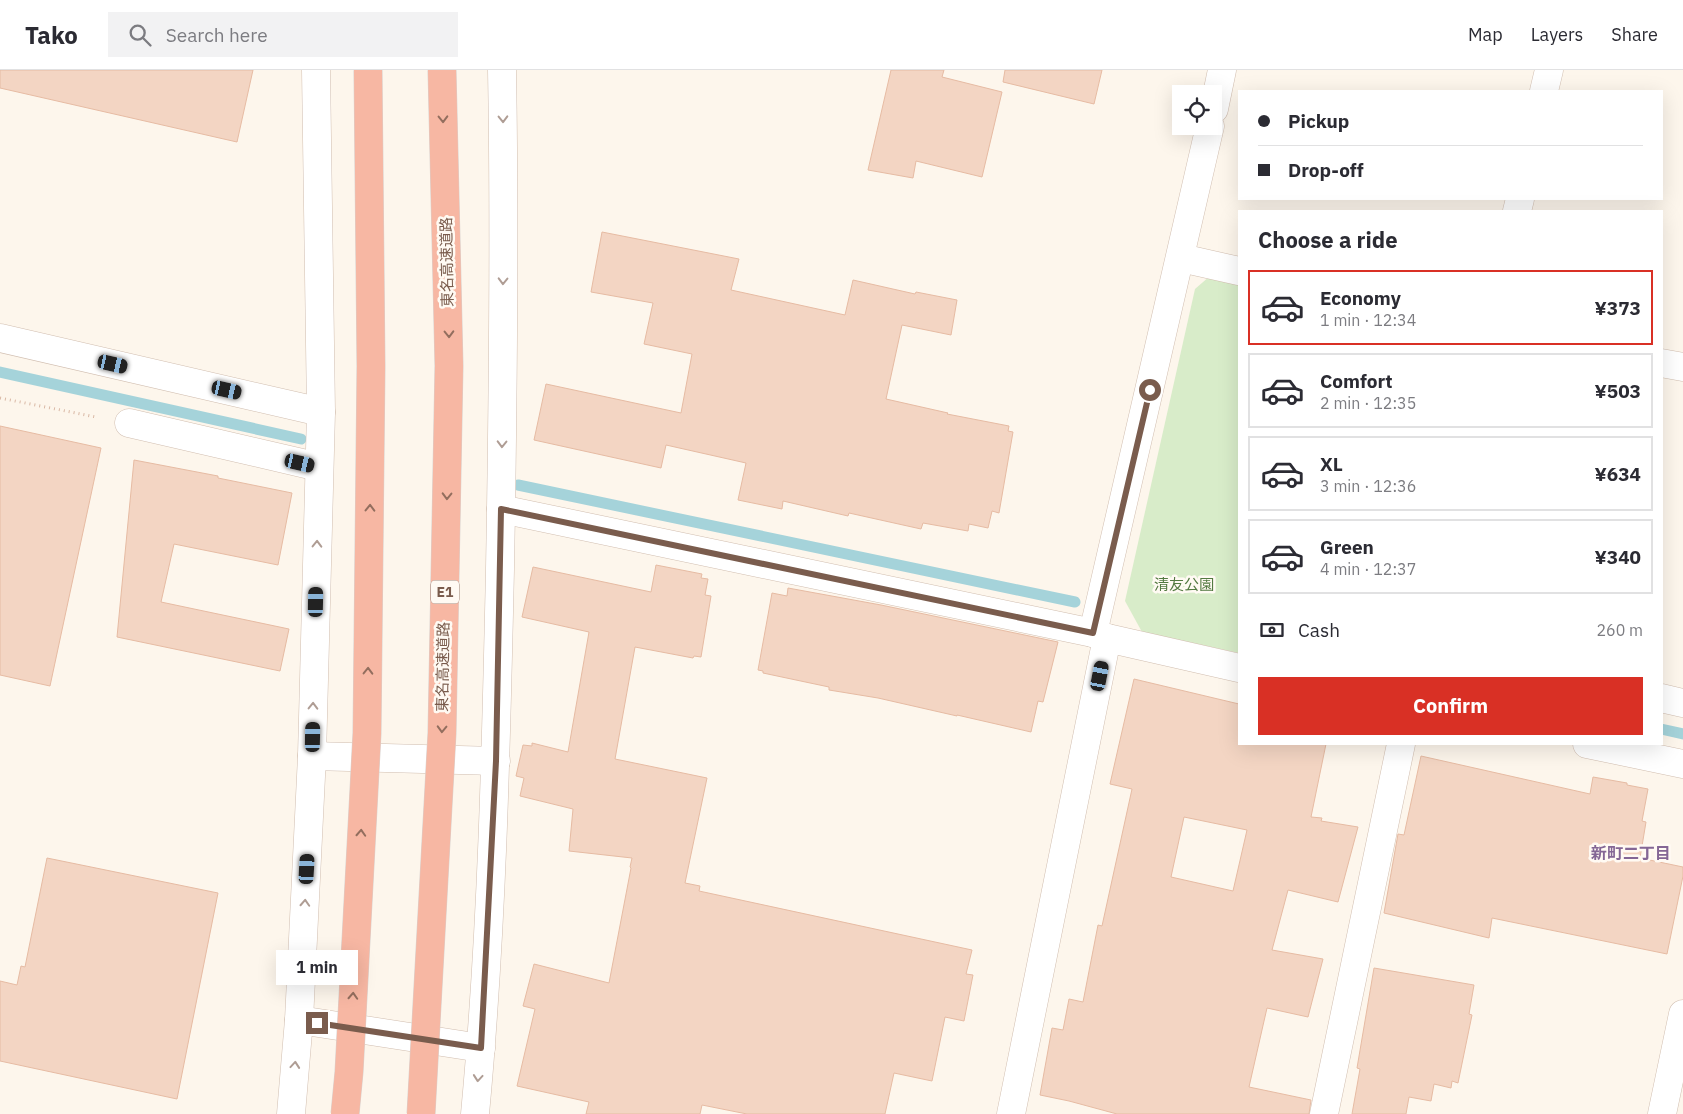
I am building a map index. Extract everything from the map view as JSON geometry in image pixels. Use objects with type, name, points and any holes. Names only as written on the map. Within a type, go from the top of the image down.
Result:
[{"type":"highway","points":[[345,1114],[367,734],[371,366],[368,70]]},
{"type":"highway","name":"東名高速道路","points":[[421,1114],[442,733],[450,366],[442,70]]},
{"type":"street","points":[[290,1114],[299,1020],[312,756],[321,412],[316,70]]},
{"type":"street","points":[[475,1114],[481,1048],[496,761],[504,197],[502,70]]},
{"type":"street","points":[[1219,85],[1222,70]]},
{"type":"street","points":[[1544,90],[1549,70]]},
{"type":"street","points":[[1011,1114],[1100,635],[1208,135]]},
{"type":"street","points":[[1180,258],[1238,271]]},
{"type":"street","points":[[0,338],[321,412]]},
{"type":"street","points":[[1663,362],[1683,367]]},
{"type":"street","points":[[128,424],[319,467]]},
{"type":"street","points":[[501,509],[1100,635],[1238,668]]},
{"type":"street","points":[[1663,698],[1683,703]]},
{"type":"street","points":[[1324,1114],[1401,745]]},
{"type":"street","points":[[1592,745],[1683,764]]},
{"type":"street","points":[[312,756],[496,761]]},
{"type":"street","points":[[1662,1114],[1683,1014]]},
{"type":"street","points":[[299,1020],[481,1048]]},
{"type":"path","points":[[0,398],[128,424]]},
{"type":"green space","name":"清友公園","points":[[1210,276],[1238,282],[1238,653],[1142,632],[1125,601],[1195,289]]},
{"type":"building","points":[[0,70],[253,70],[237,142],[0,88]]},
{"type":"building","points":[[891,70],[944,70],[942,77],[1002,92],[982,177],[916,161],[913,178],[868,170]]},
{"type":"building","points":[[1005,70],[1102,70],[1094,104],[1003,82]]},
{"type":"building","points":[[602,232],[739,259],[731,290],[845,315],[853,280],[915,294],[916,292],[957,300],[951,335],[902,325],[886,399],[947,414],[1009,426],[1008,431],[1013,432],[999,513],[992,511],[988,528],[969,524],[968,531],[923,523],[921,529],[849,513],[848,516],[783,501],[782,509],[738,500],[746,463],[666,445],[661,468],[534,440],[546,384],[681,413],[692,354],[644,344],[653,303],[591,292]]},
{"type":"building","points":[[0,426],[101,448],[50,686],[0,675]]},
{"type":"building","points":[[134,460],[218,476],[218,478],[292,493],[278,565],[174,544],[161,602],[289,629],[280,671],[117,637]]},
{"type":"building","points":[[656,565],[702,574],[701,578],[708,579],[705,595],[711,596],[701,657],[694,656],[693,658],[635,647],[615,759],[707,778],[685,883],[700,886],[699,891],[972,950],[966,974],[973,975],[964,1021],[945,1017],[932,1081],[894,1073],[885,1114],[747,1114],[702,1105],[700,1114],[586,1114],[589,1102],[517,1086],[535,1009],[523,1006],[534,964],[609,983],[632,858],[569,851],[573,809],[520,796],[524,778],[516,776],[523,745],[532,746],[532,743],[568,752],[589,632],[522,617],[533,567],[651,592]]},
{"type":"building","points":[[788,588],[881,605],[1058,642],[1043,702],[1038,701],[1031,732],[878,698],[829,690],[829,687],[763,673],[763,671],[758,670],[772,593],[787,596]]},
{"type":"building","points":[[1134,679],[1238,704],[1238,745],[1326,745],[1311,817],[1322,818],[1321,821],[1358,827],[1338,902],[1288,890],[1272,950],[1323,959],[1308,1017],[1267,1008],[1249,1087],[1311,1100],[1309,1114],[1117,1114],[1040,1095],[1052,1028],[1063,1030],[1069,999],[1083,1002],[1098,925],[1102,926],[1132,789],[1110,784]],"holes":[[[1184,817],[1247,830],[1233,891],[1171,877]]]},
{"type":"building","points":[[1421,756],[1590,794],[1593,777],[1648,789],[1642,821],[1646,822],[1640,858],[1683,867],[1683,876],[1667,954],[1492,918],[1489,938],[1384,913],[1398,834],[1404,835]]},
{"type":"building","points":[[47,858],[218,893],[177,1099],[0,1061],[0,981],[17,985],[21,966],[25,967]]},
{"type":"building","points":[[1374,968],[1474,985],[1469,1014],[1472,1015],[1458,1083],[1452,1081],[1451,1088],[1434,1084],[1431,1101],[1409,1097],[1406,1114],[1352,1114],[1360,1069],[1357,1068]]},
{"type":"waterway","points":[[0,372],[301,439]]},
{"type":"waterway","points":[[518,485],[1075,602]]},
{"type":"waterway","points":[[1663,729],[1683,734]]},
{"type":"district","name":"新町二丁目","points":[[1631,853]]},
{"type":"route","points":[[317,1023],[481,1048],[496,761],[501,509],[1093,633],[1150,390]]}]
